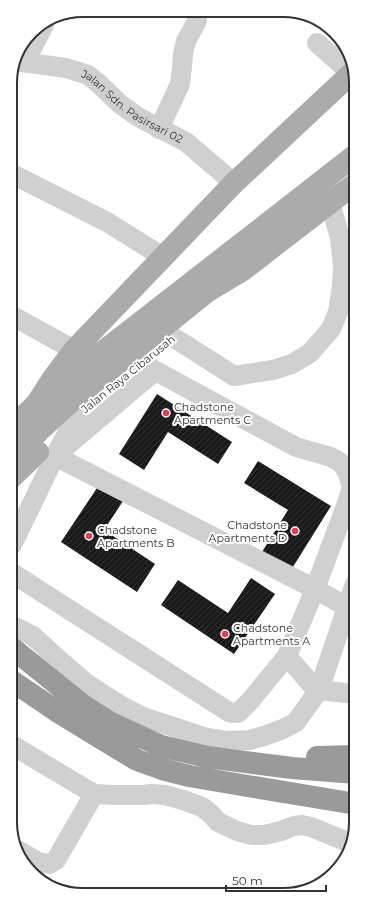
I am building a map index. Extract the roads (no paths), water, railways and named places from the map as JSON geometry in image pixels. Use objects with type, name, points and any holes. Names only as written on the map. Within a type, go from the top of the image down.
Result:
[{"type":"highway","points":[[17,634],[84,706],[111,723],[161,746],[207,757],[292,768],[349,772]]},
{"type":"highway","points":[[17,683],[55,710],[104,740],[138,760],[162,769],[189,776],[349,803]]},
{"type":"highway","points":[[265,764],[305,758],[349,756]]},
{"type":"main road","points":[[37,403],[74,350],[234,183],[348,76]]},
{"type":"main road","name":"Jalan Raya Cibarusah","points":[[17,423],[37,403],[349,160]]},
{"type":"main road","name":"Jalan Raya Cibarusah","points":[[17,472],[77,415],[148,367],[173,337],[202,312],[243,270],[349,189]]},
{"type":"main road","name":"Jalan Raya Cibarusah","points":[[17,452],[76,398],[205,289],[234,250]]},
{"type":"main road","name":"Jalan Raya Cibarusah","points":[[17,438],[58,403],[205,289],[243,270]]},
{"type":"street","points":[[159,129],[180,84],[186,41],[197,21]]},
{"type":"street","points":[[22,59],[36,38]]},
{"type":"street","points":[[317,44],[347,68]]},
{"type":"street","name":"Jalan Sdn. Pasirsari 02","points":[[21,62],[66,68],[88,75],[120,104],[138,117],[186,142],[234,183]]},
{"type":"street","points":[[17,177],[107,222],[163,257]]},
{"type":"street","points":[[173,337],[234,376],[273,370],[292,364],[310,353],[331,329],[338,312],[342,286],[343,266],[340,238],[330,202]]},
{"type":"street","points":[[17,318],[74,350]]},
{"type":"street","points":[[55,456],[148,367],[296,447],[331,457],[341,463],[347,470],[349,477]]},
{"type":"street","points":[[17,535],[55,456],[77,415]]},
{"type":"street","points":[[55,456],[315,589],[347,607]]},
{"type":"street","points":[[17,576],[233,714],[238,712],[250,701],[287,656],[315,589],[349,499]]},
{"type":"street","points":[[17,632],[33,636],[86,683],[143,717],[208,738],[226,741],[249,740],[283,729],[296,722],[319,690],[349,601]]},
{"type":"street","points":[[287,656],[311,684],[319,690],[349,693]]},
{"type":"street","points":[[17,748],[94,794],[166,795],[202,807],[218,822],[237,831],[251,835],[265,835],[302,825],[311,827],[346,841]]},
{"type":"street","points":[[26,855],[38,862],[49,864],[56,860],[94,794]]},
{"type":"place","name":"Chadstone Apartments C","points":[[166,413]]},
{"type":"place","name":"Chadstone Apartments D","points":[[295,531]]},
{"type":"place","name":"Chadstone Apartments B","points":[[89,536]]},
{"type":"place","name":"Chadstone Apartments A","points":[[225,634]]}]
